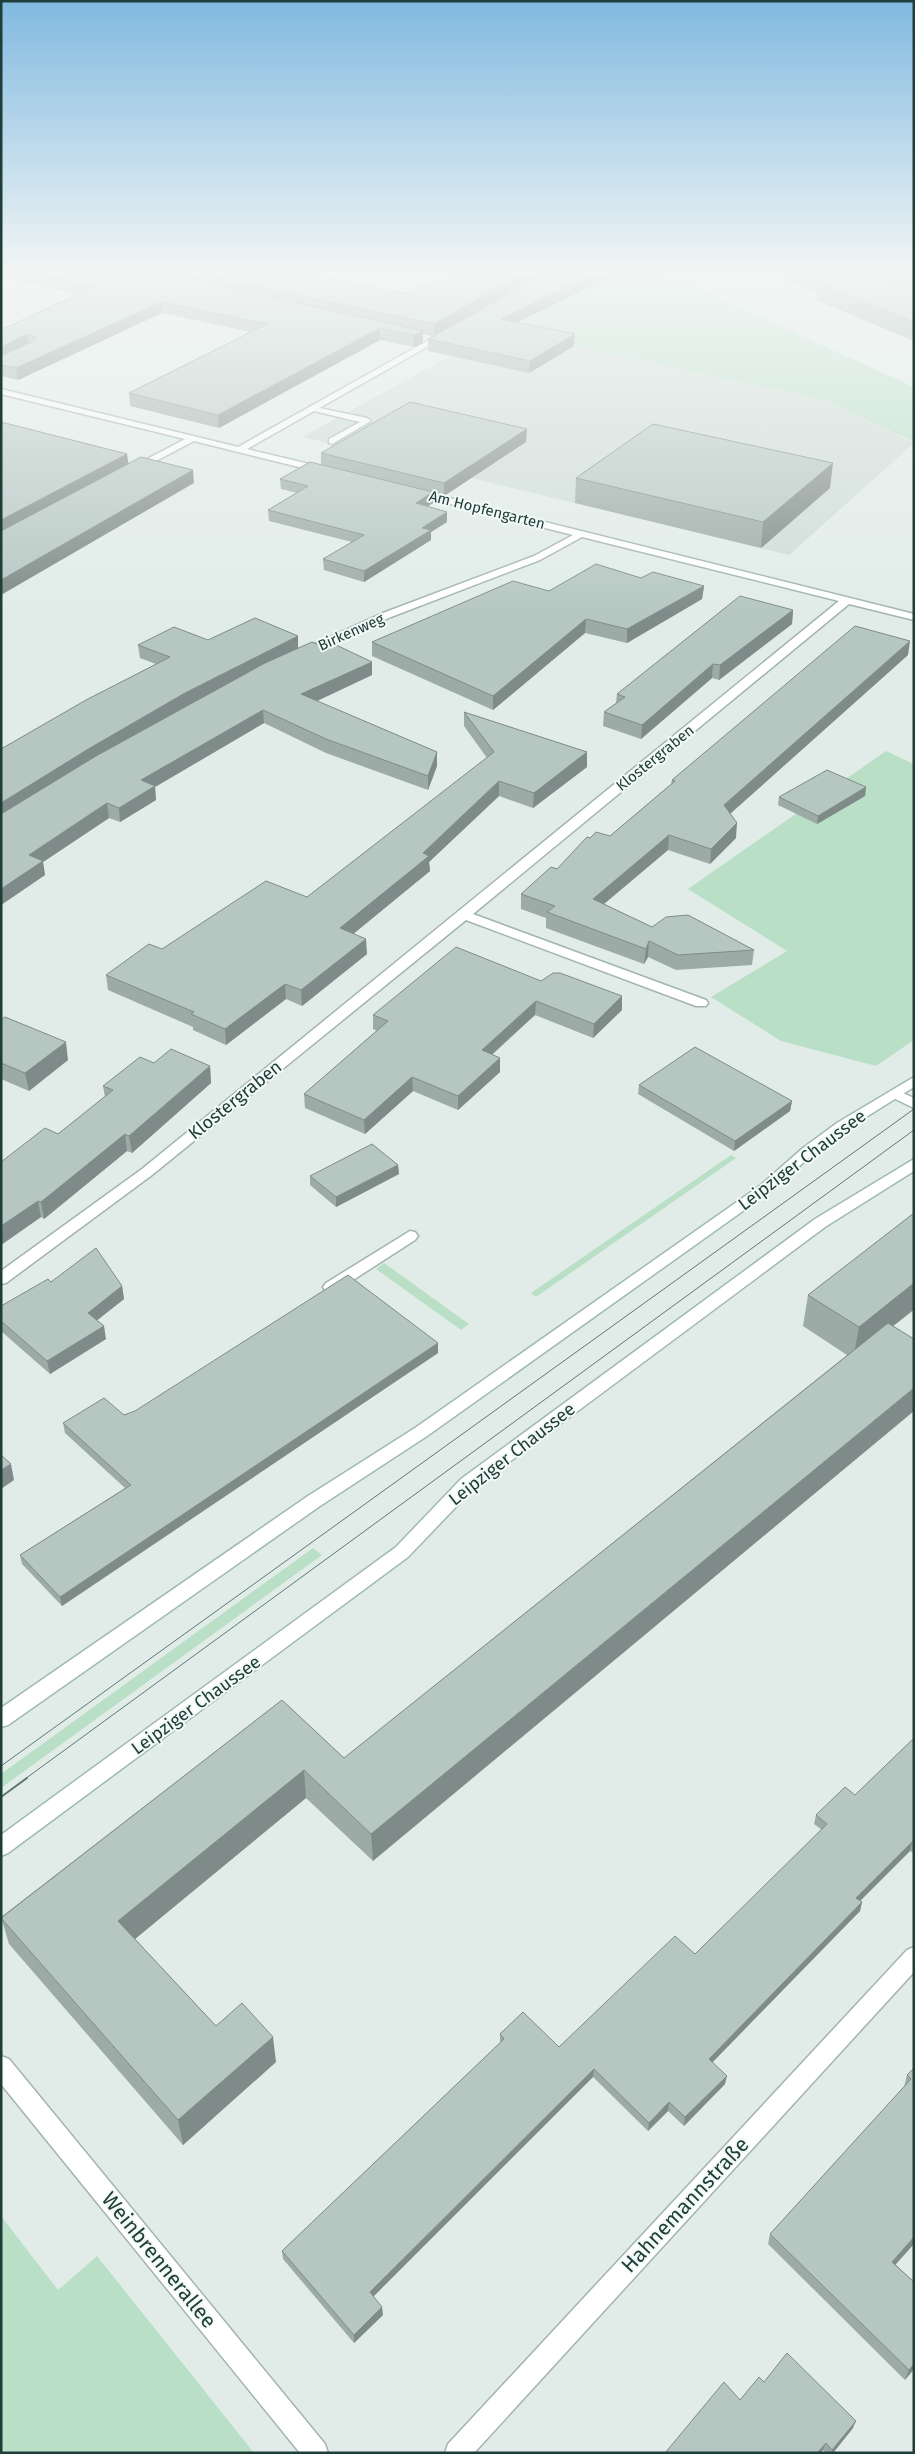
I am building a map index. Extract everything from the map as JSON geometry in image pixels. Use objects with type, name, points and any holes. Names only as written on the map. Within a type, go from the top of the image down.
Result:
[{"type":"street","points":[[238,450],[352,387]]},
{"type":"street","points":[[1,391],[337,474]]},
{"type":"street","points":[[313,408],[367,421],[332,441]]},
{"type":"street","points":[[123,475],[191,438]]},
{"type":"street","name":"Am Hopfengarten","points":[[402,490],[914,617]]},
{"type":"street","name":"Birkenweg","points":[[292,658],[387,615],[537,558],[581,534]]},
{"type":"street","name":"Klostergraben","points":[[1,1279],[147,1172],[464,915],[846,601]]},
{"type":"street","points":[[464,915],[701,1003]]},
{"type":"street","name":"Leipziger Chaussee","points":[[1,1719],[314,1501],[421,1432],[766,1188],[808,1151],[842,1126],[914,1081]]},
{"type":"street","points":[[896,1094],[914,1104]]},
{"type":"street","name":"Leipziger Chaussee","points":[[1,1848],[402,1552],[467,1484],[820,1222],[880,1187],[914,1164]]},
{"type":"street","points":[[320,1294],[410,1236]]},
{"type":"street","name":"Hahnemannstraße","points":[[457,2453],[914,1957]]},
{"type":"street","name":"Weinbrennerallee","points":[[1,2068],[316,2453]]},
{"type":"shaded area","points":[[394,387],[763,387],[821,399],[914,443],[789,555],[302,437]]},
{"type":"green space","points":[[763,387],[913,387],[914,442],[821,399]]},
{"type":"green space","points":[[886,751],[914,764],[914,1040],[876,1066],[781,1041],[711,997],[787,951],[688,889]]},
{"type":"green space","points":[[731,1155],[736,1158],[536,1297],[531,1293]]},
{"type":"green space","points":[[384,1263],[469,1324],[461,1330],[376,1269]]},
{"type":"green space","points":[[313,1548],[322,1555],[1,1788],[1,1774]]},
{"type":"green space","points":[[1,2216],[58,2290],[97,2256],[254,2453],[1,2453]]},
{"type":"building","points":[[142,387],[271,387],[218,415],[129,393]]},
{"type":"building","points":[[410,402],[527,429],[444,483],[321,453]]},
{"type":"building","points":[[1,422],[127,454],[1,520]]},
{"type":"building","points":[[653,424],[833,463],[763,522],[576,478]]},
{"type":"building","points":[[141,457],[193,470],[1,580],[1,531]]},
{"type":"building","points":[[310,462],[433,492],[416,503],[447,512],[422,528],[431,530],[364,571],[323,559],[364,535],[268,510],[308,486],[280,479]]},
{"type":"building","points":[[596,564],[641,578],[653,572],[704,586],[627,629],[586,619],[493,696],[372,642],[513,581],[549,591]]},
{"type":"building","points":[[740,596],[793,610],[720,665],[713,664],[642,725],[604,712],[625,697],[617,694]]},
{"type":"building","points":[[255,618],[298,636],[185,693],[90,748],[1,803],[1,749],[86,700],[170,657],[138,645],[174,627],[208,640]]},
{"type":"building","points":[[855,626],[910,641],[724,805],[737,823],[711,849],[669,835],[593,899],[652,927],[666,917],[688,915],[754,950],[678,955],[649,941],[646,949],[547,912],[555,906],[521,894],[551,867],[557,869],[587,837],[590,838],[596,832],[610,836],[675,781],[672,780]]},
{"type":"building","points":[[312,642],[324,647],[332,643],[372,662],[301,694],[437,752],[428,776],[326,739],[263,710],[141,780],[155,786],[119,808],[107,803],[29,855],[43,861],[1,889],[1,814],[96,756],[265,663]]},
{"type":"building","points":[[464,712],[587,752],[534,793],[499,781],[423,853],[429,856],[340,928],[366,939],[301,990],[285,984],[225,1029],[191,1014],[194,1012],[106,975],[149,944],[162,949],[266,881],[307,897],[494,752]]},
{"type":"building","points":[[827,770],[866,787],[818,816],[779,797]]},
{"type":"building","points":[[456,947],[541,981],[553,973],[560,973],[622,996],[594,1024],[536,1001],[482,1050],[500,1058],[458,1096],[412,1077],[364,1120],[304,1094],[388,1021],[373,1015]]},
{"type":"building","points":[[5,1017],[66,1042],[25,1073],[1,1063],[1,1020]]},
{"type":"building","points":[[695,1047],[792,1101],[735,1141],[639,1085]]},
{"type":"building","points":[[171,1049],[210,1066],[129,1136],[125,1134],[41,1202],[38,1201],[1,1226],[1,1162],[45,1128],[58,1134],[113,1090],[103,1086],[140,1057],[154,1063]]},
{"type":"building","points":[[372,1144],[398,1165],[336,1197],[310,1176]]},
{"type":"building","points":[[914,1213],[914,1283],[859,1327],[808,1295]]},
{"type":"building","points":[[96,1248],[122,1286],[88,1313],[104,1326],[47,1361],[1,1321],[1,1306],[48,1279],[51,1282]]},
{"type":"building","points":[[348,1275],[438,1343],[60,1597],[20,1555],[131,1485],[63,1423],[104,1398],[124,1415],[135,1411]]},
{"type":"building","points":[[888,1323],[914,1339],[914,1388],[371,1834],[304,1770],[118,1921],[216,2026],[242,2003],[273,2037],[178,2120],[1,1918],[282,1700],[344,1758]]},
{"type":"building","points":[[1,1455],[11,1464],[1,1470]]},
{"type":"building","points":[[914,1738],[914,1842],[856,1898],[862,1902],[709,2059],[727,2076],[685,2117],[669,2102],[649,2123],[594,2069],[370,2292],[382,2307],[354,2335],[282,2251],[504,2039],[500,2034],[523,2012],[559,2047],[675,1936],[695,1954],[827,1824],[816,1815],[845,1787],[855,1795]]},
{"type":"building","points":[[914,2068],[914,2237],[892,2262],[914,2282],[914,2364],[909,2370],[770,2234],[911,2079],[907,2075]]},
{"type":"building","points":[[787,2353],[856,2421],[832,2450],[826,2443],[817,2453],[665,2453],[724,2382],[740,2400],[759,2377],[764,2382]]},
{"type":"tram line","points":[[1,1766],[914,1109]]},
{"type":"tram line","points":[[25,1779],[914,1130]]},
{"type":"tram line","points":[[1,1797],[27,1778]]}]
